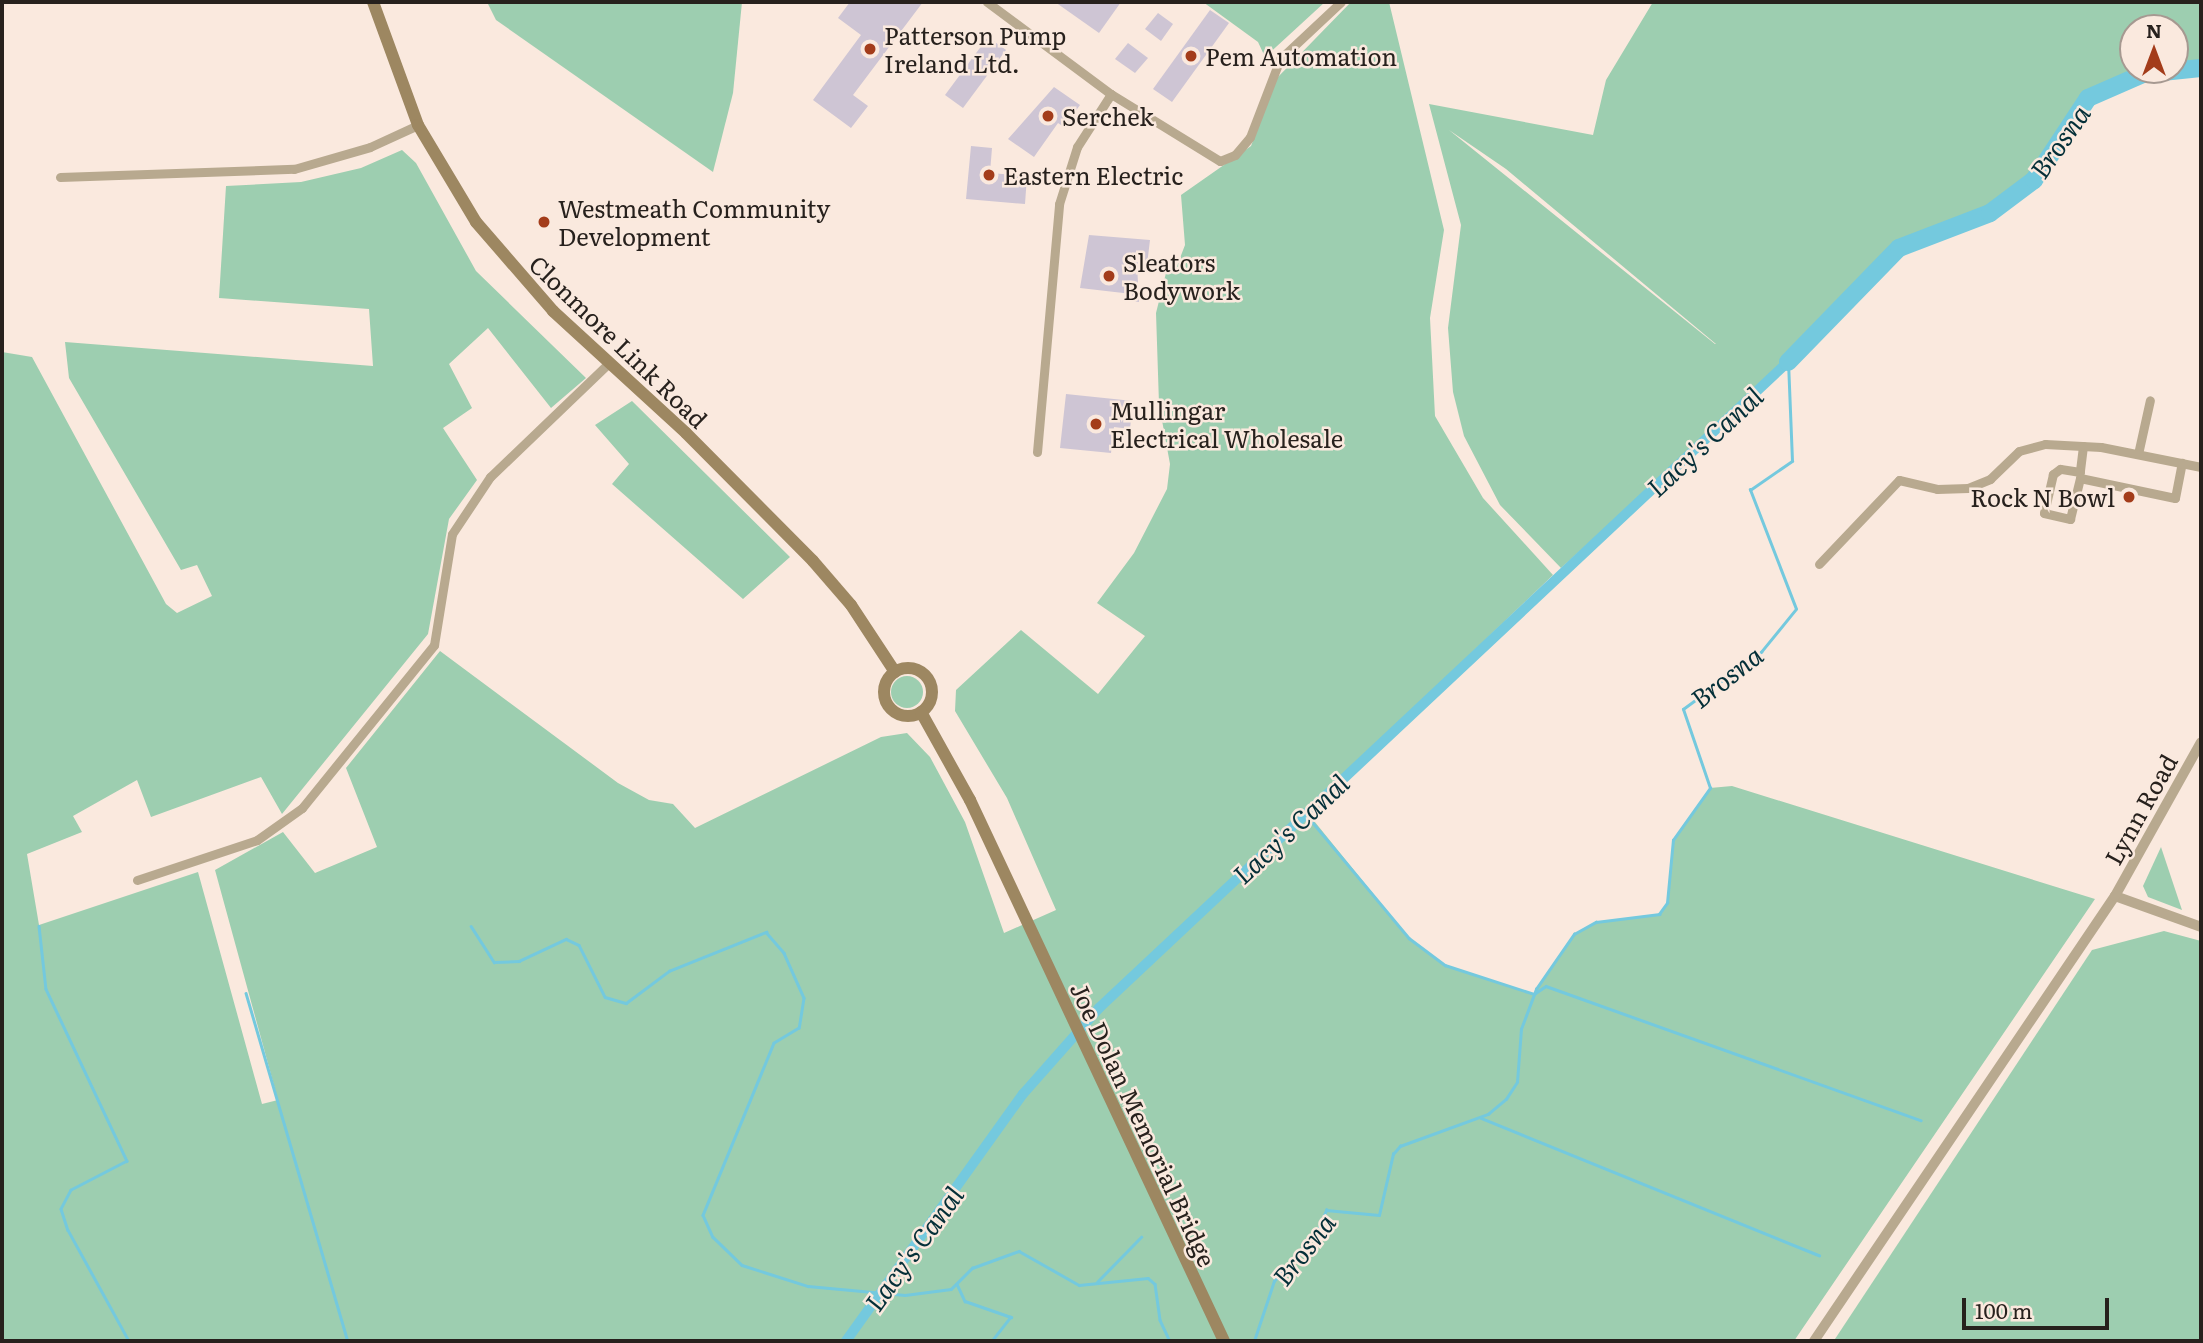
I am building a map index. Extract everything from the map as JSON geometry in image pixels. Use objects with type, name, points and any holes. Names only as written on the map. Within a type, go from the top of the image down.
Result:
[{"type":"main road","name":"Clonmore Link Road","points":[[373,2],[418,125],[444,176],[515,270],[813,561],[851,605],[895,672]]},
{"type":"main road","points":[[916,669],[928,678],[932,692],[921,712],[908,715],[889,706],[886,684],[895,672],[916,669]]},
{"type":"main road","name":"Joe Dolan Memorial Bridge","points":[[921,712],[970,800],[1224,1341]]},
{"type":"street","points":[[987,2],[1111,94],[1210,159],[1227,158],[1250,137],[1280,59],[1342,2]]},
{"type":"street","points":[[1037,452],[1059,204],[1077,147],[1111,94]]},
{"type":"street","points":[[60,177],[294,169],[418,125]]},
{"type":"street","points":[[137,880],[257,840],[302,808],[434,645],[452,534],[490,477],[609,363]]},
{"type":"street","points":[[2138,454],[2150,400]]},
{"type":"street","points":[[1819,564],[1899,480],[1937,489],[1968,488],[1990,479],[2019,451],[2045,444],[2138,454],[2201,467]]},
{"type":"street","points":[[2083,446],[2081,472],[2060,469],[2053,474],[2045,513],[2070,519],[2080,478],[2175,498],[2182,463]]},
{"type":"street","name":"Lynn Road","points":[[1814,1341],[2115,896],[2201,742]]},
{"type":"street","points":[[2115,896],[2201,928]]},
{"type":"green space","points":[[487,2],[742,2],[733,93],[713,172],[496,20]]},
{"type":"green space","points":[[1203,2],[1325,2],[1265,57],[1258,42]]},
{"type":"green space","points":[[1351,2],[1389,2],[1444,230],[1430,318],[1435,416],[1483,498],[1553,575],[1306,811],[1409,938],[1445,965],[1534,994],[1574,934],[1596,922],[1659,914],[1667,903],[1673,840],[1710,788],[1732,786],[2095,899],[1794,1341],[2,1341],[2,352],[32,357],[166,604],[177,613],[212,596],[197,565],[181,570],[69,378],[65,342],[373,366],[369,309],[219,298],[226,186],[301,182],[361,168],[402,150],[416,163],[476,271],[586,378],[551,408],[488,328],[449,364],[472,408],[443,428],[477,480],[449,519],[428,634],[282,814],[261,777],[151,817],[137,780],[73,816],[82,832],[27,854],[39,925],[198,872],[262,1104],[278,1100],[215,870],[283,832],[315,873],[377,847],[346,768],[440,651],[618,783],[649,800],[673,804],[695,828],[881,737],[907,733],[930,757],[965,822],[1004,933],[1056,910],[1007,798],[955,711],[956,690],[1021,630],[1098,694],[1145,636],[1097,603],[1134,553],[1167,489],[1170,464],[1159,404],[1156,313],[1167,269],[1177,266],[1185,245],[1181,195],[1251,146],[1277,78]]},
{"type":"green space","points":[[1653,2],[2201,2],[2201,68],[2189,69],[2189,14],[2119,14],[2120,84],[2088,98],[2034,180],[1990,213],[1899,248],[1788,362],[1561,568],[1500,505],[1464,436],[1453,392],[1448,328],[1461,225],[1429,104],[1593,135],[1606,80]],"holes":[[[1449,130],[1506,169],[1716,344]]]},
{"type":"green space","points":[[632,401],[790,557],[743,599],[612,484],[629,464],[595,425]]},
{"type":"green space","points":[[907,676],[918,681],[923,692],[918,703],[907,708],[896,703],[891,692],[896,681]]},
{"type":"green space","points":[[2161,847],[2182,910],[2148,897],[2143,886]]},
{"type":"green space","points":[[2164,931],[2201,941],[2201,1341],[1835,1339],[2092,950]]},
{"type":"building","name":"Patterson Pump Ireland Ltd.","points":[[850,2],[923,2],[853,95],[868,106],[851,128],[813,100],[861,35],[838,18]]},
{"type":"building","points":[[1055,2],[1121,2],[1099,33]]},
{"type":"building","name":"Pem Automation","points":[[1210,10],[1229,23],[1172,102],[1153,89]]},
{"type":"building","points":[[1158,13],[1173,24],[1161,41],[1145,29]]},
{"type":"building","points":[[988,37],[1006,50],[963,108],[945,95]]},
{"type":"building","points":[[1128,43],[1148,58],[1135,73],[1115,59]]},
{"type":"building","name":"Serchek","points":[[1054,87],[1080,105],[1064,127],[1058,123],[1034,157],[1008,139]]},
{"type":"building","name":"Eastern Electric","points":[[971,146],[992,148],[990,173],[1027,176],[1025,204],[966,199]]},
{"type":"building","points":[[1089,235],[1150,240],[1147,265],[1137,264],[1139,302],[1131,301],[1132,294],[1080,288]]},
{"type":"building","name":"Mullingar Electrical Wholesale","points":[[1066,394],[1133,401],[1130,429],[1114,427],[1111,453],[1060,448]]},
{"type":"waterway","name":"Brosna","points":[[1788,362],[1899,248],[1990,213],[2034,180],[2088,98],[2143,74],[2201,68]]},
{"type":"waterway","name":"Brosna","points":[[1254,1341],[1274,1281],[1318,1230],[1326,1210],[1379,1215],[1393,1154],[1400,1146],[1488,1114],[1506,1099],[1517,1082],[1521,1029],[1536,989],[1574,934],[1596,922],[1659,914],[1667,903],[1673,840],[1710,788],[1683,709],[1761,652],[1796,609],[1750,490],[1792,461],[1788,362]]},
{"type":"waterway","name":"Lacy's Canal","points":[[846,1341],[1023,1094],[1099,1008],[1788,362]]},
{"type":"waterway","points":[[1304,812],[1409,938],[1445,965],[1534,994],[1546,986],[1921,1120]]},
{"type":"waterway","points":[[39,926],[46,989],[127,1161],[71,1190],[61,1209],[68,1230],[129,1341]]},
{"type":"waterway","points":[[471,926],[494,962],[519,961],[566,939],[579,945],[605,997],[626,1003],[669,971],[766,932],[784,953],[804,998],[799,1028],[774,1043],[703,1215],[713,1237],[742,1265],[808,1286],[905,1295],[951,1289],[972,1268],[1019,1251],[1079,1285],[1148,1278],[1155,1284],[1160,1320],[1170,1341]]},
{"type":"waterway","points":[[246,993],[348,1341]]},
{"type":"waterway","points":[[1481,1118],[1819,1255]]},
{"type":"waterway","points":[[1097,1282],[1141,1237]]},
{"type":"waterway","name":"Brosna","points":[[957,1284],[965,1301],[1011,1317],[992,1341]]},
{"type":"place","name":"Patterson Pump Ireland Ltd.","points":[[870,49]]},
{"type":"place","name":"Pem Automation","points":[[1191,56]]},
{"type":"place","name":"Serchek","points":[[1048,116]]},
{"type":"place","name":"Eastern Electric","points":[[989,175]]},
{"type":"place","name":"Westmeath Community Development","points":[[544,222]]},
{"type":"place","name":"Sleators Bodywork","points":[[1109,276]]},
{"type":"place","name":"Mullingar Electrical Wholesale","points":[[1096,424]]},
{"type":"place","name":"Rock N Bowl","points":[[2129,497]]}]
